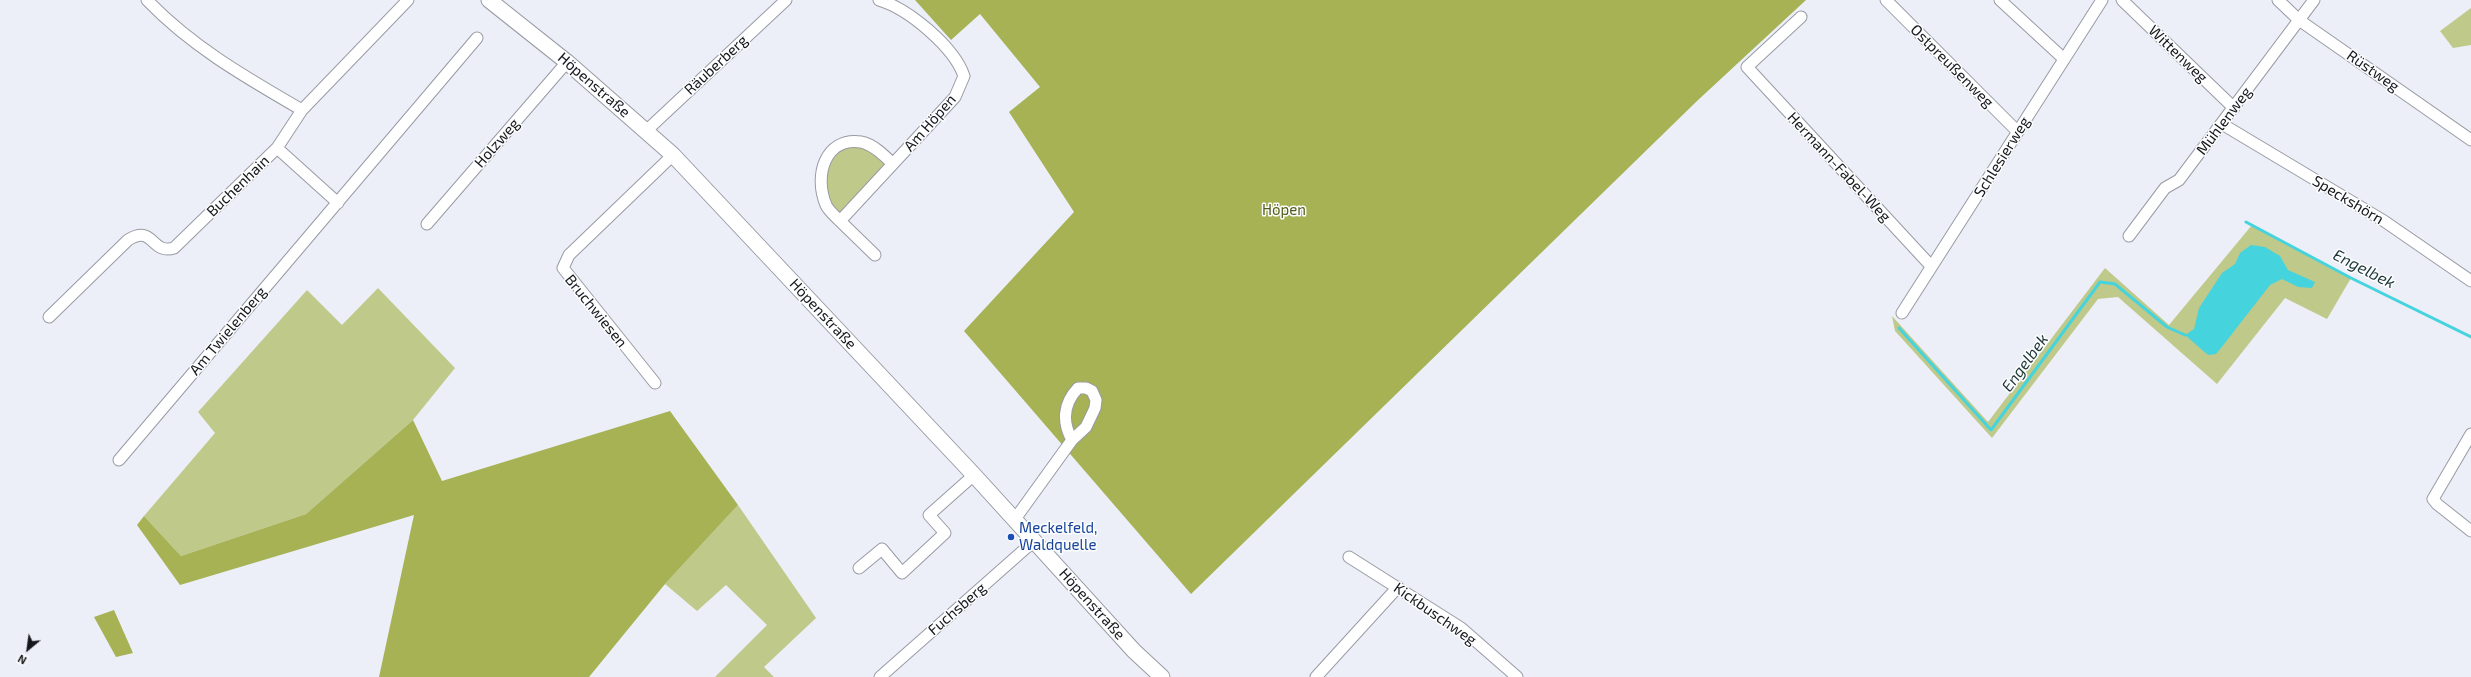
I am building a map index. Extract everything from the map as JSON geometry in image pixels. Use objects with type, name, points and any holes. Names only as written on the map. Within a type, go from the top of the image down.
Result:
[{"type":"main road","name":"Höpenstraße","points":[[489,0],[567,62],[673,155],[974,475],[1134,651],[1162,677]]},
{"type":"street","points":[[147,0],[175,27],[227,67],[302,110]]},
{"type":"street","name":"Buchenhain","points":[[49,317],[128,240],[138,234],[147,235],[160,248],[167,250],[174,248],[277,148],[302,110],[408,0]]},
{"type":"street","name":"Räuberberg","points":[[646,131],[786,0]]},
{"type":"street","name":"Am Höpen","points":[[840,220],[955,97],[964,76],[960,64],[922,23],[907,11],[879,0]]},
{"type":"street","name":"Ostpreußenweg","points":[[1886,0],[2017,132]]},
{"type":"street","points":[[2000,0],[2064,59]]},
{"type":"street","name":"Schlesierweg","points":[[1902,313],[2102,0]]},
{"type":"street","name":"Wittenweg","points":[[2122,0],[2234,108]]},
{"type":"street","name":"Rüstweg","points":[[2278,0],[2299,20],[2471,140]]},
{"type":"street","name":"Mühlenweg","points":[[2129,236],[2165,188],[2180,180],[2314,0]]},
{"type":"street","name":"Hermann-Fabel-Weg","points":[[1801,17],[1747,68],[1931,266]]},
{"type":"street","name":"Am Twielenberg","points":[[119,460],[477,38]]},
{"type":"street","name":"Holzweg","points":[[427,224],[567,62]]},
{"type":"street","name":"Speckshörn","points":[[2222,124],[2384,221],[2471,281]]},
{"type":"street","name":"Am Höpen","points":[[875,255],[826,206],[821,190],[821,171],[824,161],[836,146],[845,143],[862,142],[878,151],[894,164]]},
{"type":"street","points":[[277,148],[338,202]]},
{"type":"street","name":"Bruchwiesen","points":[[655,383],[563,268],[569,255],[673,155]]},
{"type":"street","points":[[2471,434],[2433,499],[2436,504],[2471,531]]},
{"type":"street","points":[[1015,520],[1072,440]]},
{"type":"street","points":[[859,568],[882,549],[902,573],[945,533],[930,515],[974,475]]},
{"type":"street","name":"Fuchsberg","points":[[880,677],[1034,541]]},
{"type":"street","name":"Kickbuschweg","points":[[1349,557],[1461,628],[1517,677]]},
{"type":"street","points":[[1316,677],[1398,587]]},
{"type":"green space","name":"Höpen","points":[[915,0],[1806,0],[1697,101],[1191,594],[964,331],[1074,212],[1009,112],[1040,87],[980,14],[951,40]]},
{"type":"green space","points":[[2471,8],[2471,45],[2453,48],[2440,31]]},
{"type":"green space","points":[[862,143],[892,164],[840,221],[827,206],[824,161],[834,150]]},
{"type":"green space","points":[[2252,225],[2351,278],[2327,319],[2285,298],[2217,384],[2118,297],[2098,299],[1992,438],[1895,331],[1892,316],[1988,422],[2105,268],[2169,325]]},
{"type":"green space","points":[[378,288],[455,368],[413,420],[306,514],[181,556],[144,516],[215,433],[198,412],[307,290],[342,325]]},
{"type":"green space","points":[[670,411],[738,505],[665,584],[589,677],[379,677],[414,515],[180,585],[137,525],[144,516],[181,556],[306,514],[413,420],[442,481]]},
{"type":"green space","points":[[738,505],[816,618],[764,667],[774,677],[715,677],[767,625],[726,585],[697,611],[665,584]]},
{"type":"green space","points":[[114,610],[133,653],[116,657],[94,617]]},
{"type":"water","points":[[2251,245],[2265,247],[2280,256],[2288,270],[2315,282],[2312,288],[2298,287],[2282,279],[2270,285],[2216,354],[2208,355],[2185,335],[2194,329],[2199,308],[2222,273],[2235,264],[2240,253]]},
{"type":"waterway","name":"Engelbek","points":[[2246,222],[2351,278],[2471,337]]},
{"type":"waterway","name":"Engelbek","points":[[1899,328],[1991,430],[2100,282],[2115,284],[2167,327],[2185,335]]},
{"type":"place","name":"Meckelfeld, Waldquelle","points":[[1011,537]]}]
